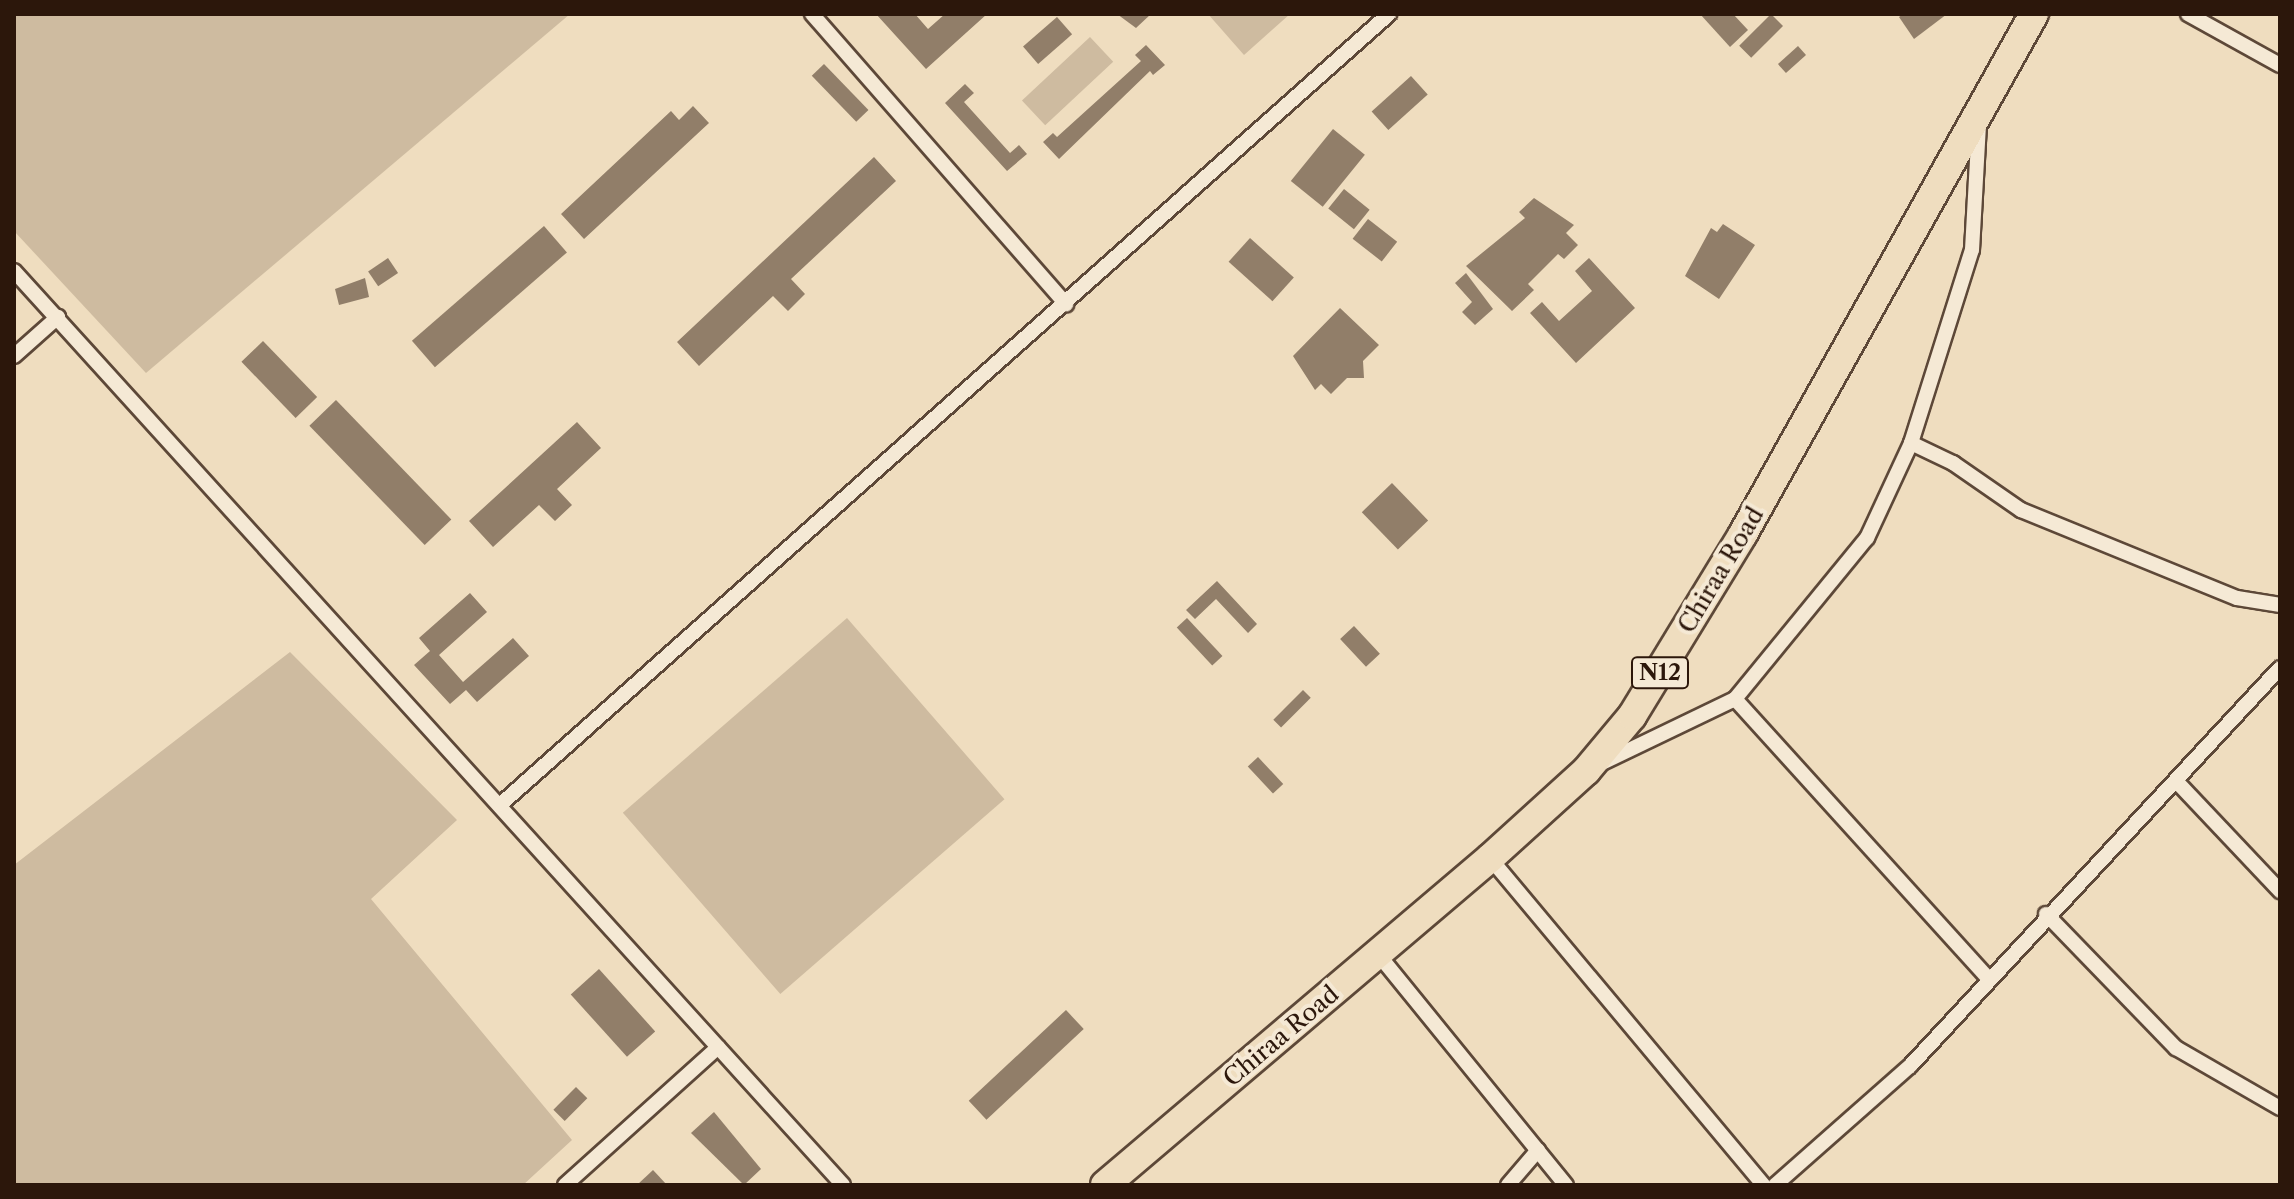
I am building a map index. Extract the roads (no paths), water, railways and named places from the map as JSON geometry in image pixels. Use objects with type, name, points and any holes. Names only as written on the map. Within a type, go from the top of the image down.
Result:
[{"type":"highway","name":"Chiraa Road","points":[[1105,1185],[1490,858],[1586,771],[1632,716],[1743,534],[2034,14]]},
{"type":"street","points":[[812,14],[1066,304]]},
{"type":"street","points":[[501,804],[1389,14]]},
{"type":"street","points":[[2188,14],[2280,65]]},
{"type":"street","points":[[1586,771],[1735,699],[1867,538],[1911,443],[1972,250],[1980,112]]},
{"type":"street","points":[[14,271],[501,804],[843,1185]]},
{"type":"street","points":[[14,356],[58,317]]},
{"type":"street","points":[[1911,443],[1953,463],[2021,510],[2237,598],[2280,605]]},
{"type":"street","points":[[1775,1185],[1910,1066],[2046,914],[2178,783],[2280,668]]},
{"type":"street","points":[[1735,699],[1990,980]]},
{"type":"street","points":[[2178,783],[2280,891]]},
{"type":"street","points":[[1490,858],[1763,1185]]},
{"type":"street","points":[[2046,914],[2176,1048],[2280,1108]]},
{"type":"street","points":[[1378,954],[1566,1185]]},
{"type":"street","points":[[565,1185],[718,1047]]},
{"type":"street","points":[[1508,1185],[1538,1150]]}]
